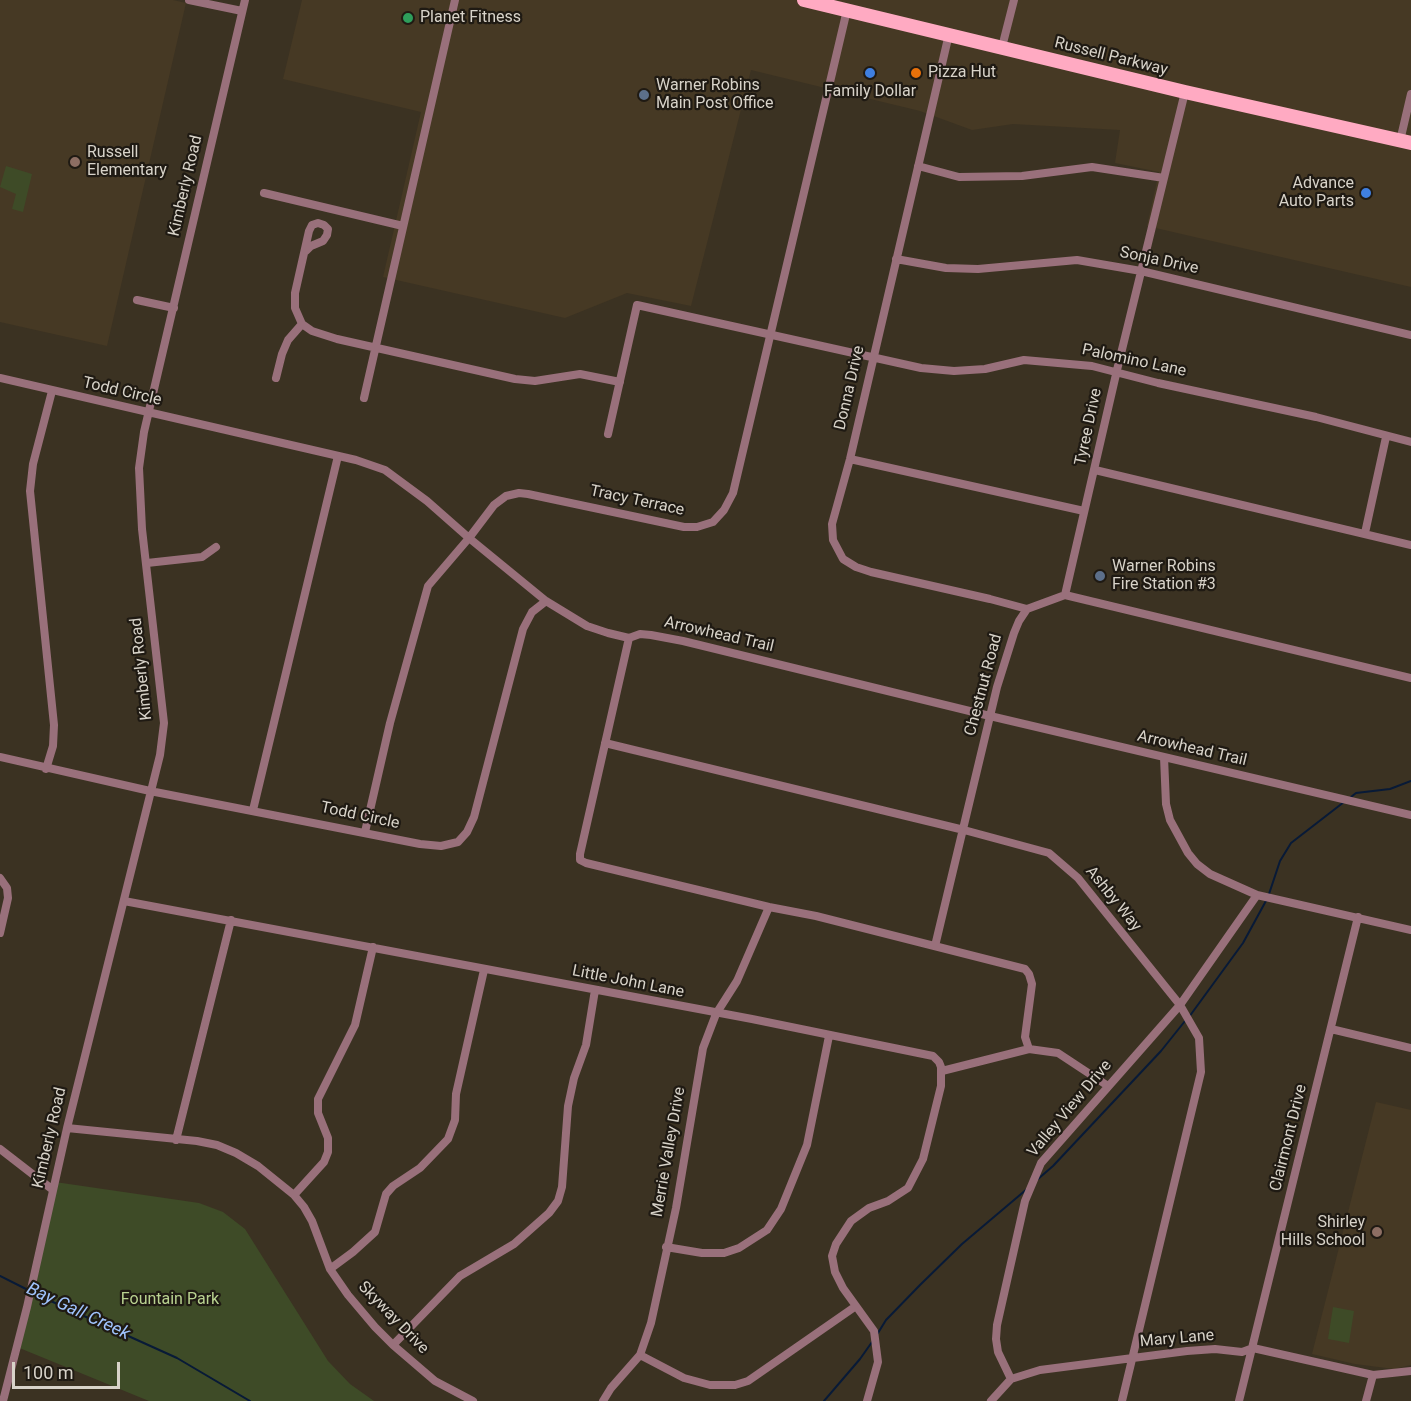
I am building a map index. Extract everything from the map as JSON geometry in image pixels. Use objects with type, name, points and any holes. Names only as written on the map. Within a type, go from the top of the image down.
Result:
[{"type":"main road","name":"Russell Parkway","points":[[804,0],[1185,92],[1406,142]]},
{"type":"street","points":[[189,0],[242,11]]},
{"type":"street","name":"Kimberly Road","points":[[2,1401],[27,1307],[67,1128],[160,754],[164,723],[142,529],[139,468],[149,414],[245,0]]},
{"type":"street","points":[[364,398],[455,0]]},
{"type":"street","points":[[1002,47],[1014,0]]},
{"type":"street","name":"Tracy Terrace","points":[[365,832],[390,723],[428,586],[494,505],[507,496],[519,493],[684,527],[698,527],[713,522],[724,510],[734,493],[847,10]]},
{"type":"street","name":"Donna Drive","points":[[949,34],[850,459],[832,524],[833,540],[843,559],[856,567],[1028,609]]},
{"type":"street","name":"Tyree Drive","points":[[1065,595],[1185,92]]},
{"type":"street","points":[[1406,142],[1411,94]]},
{"type":"street","points":[[918,166],[959,177],[1022,176],[1092,167],[1164,177]]},
{"type":"street","points":[[264,193],[404,226]]},
{"type":"street","points":[[321,224],[326,208]]},
{"type":"street","points":[[306,250],[323,241],[328,229],[321,224],[312,225],[295,294],[295,308],[302,324],[312,332],[515,379],[535,381],[580,374],[620,382],[608,434]]},
{"type":"street","name":"Sonja Drive","points":[[896,260],[946,268],[978,269],[1077,260],[1141,271],[1411,335]]},
{"type":"street","points":[[137,300],[174,308]]},
{"type":"street","name":"Palomino Lane","points":[[620,382],[637,305],[921,368],[954,371],[984,369],[1024,360],[1117,370],[1158,383],[1316,417],[1411,442]]},
{"type":"street","points":[[276,378],[288,340],[302,324]]},
{"type":"street","name":"Todd Circle","points":[[0,378],[338,456],[385,470],[427,501],[546,601],[586,626],[629,638]]},
{"type":"street","points":[[46,769],[53,746],[54,725],[30,491],[33,464],[52,390]]},
{"type":"street","points":[[1365,533],[1386,437]]},
{"type":"street","points":[[253,810],[338,456]]},
{"type":"street","points":[[850,459],[1084,511]]},
{"type":"street","points":[[1095,470],[1411,545]]},
{"type":"street","points":[[147,562],[202,557],[216,547]]},
{"type":"street","points":[[1028,609],[1065,595],[1411,678]]},
{"type":"street","name":"Todd Circle","points":[[0,757],[46,769],[420,844],[441,846],[458,842],[467,832],[483,787],[514,656],[523,629],[532,612],[546,601]]},
{"type":"street","name":"Chestnut Road","points":[[935,946],[990,716],[1018,621],[1028,609]]},
{"type":"street","name":"Arrowhead Trail","points":[[629,638],[640,634],[683,641],[1411,815]]},
{"type":"street","points":[[629,638],[580,860],[1025,969],[1032,984],[1025,1036],[1029,1049]]},
{"type":"street","name":"Ashby Way","points":[[605,743],[964,830],[1036,849],[1056,857],[1078,878],[1180,1005],[1199,1038],[1201,1072],[1122,1401]]},
{"type":"street","points":[[1164,757],[1166,804],[1170,820],[1188,853],[1210,874],[1257,895],[1358,916],[1411,930]]},
{"type":"street","points":[[0,878],[7,888],[8,898],[0,933]]},
{"type":"street","name":"Valley View Drive","points":[[1011,1379],[998,1352],[996,1339],[1025,1201],[1041,1163],[1180,1005],[1257,895]]},
{"type":"street","name":"Little John Lane","points":[[124,901],[884,1045],[933,1056],[939,1062],[942,1071]]},
{"type":"street","name":"Merrie Valley Drive","points":[[603,1401],[611,1388],[640,1355],[651,1323],[676,1209],[703,1048],[716,1014],[737,981],[769,907]]},
{"type":"street","name":"Clairmont Drive","points":[[1239,1401],[1358,916]]},
{"type":"street","points":[[176,1140],[231,920]]},
{"type":"street","points":[[294,1195],[324,1162],[328,1152],[328,1138],[318,1113],[318,1099],[355,1025],[373,947]]},
{"type":"street","points":[[330,1269],[375,1232],[386,1194],[393,1186],[420,1168],[448,1139],[455,1120],[456,1094],[484,970]]},
{"type":"street","points":[[393,1345],[453,1281],[514,1244],[549,1213],[558,1201],[562,1187],[568,1106],[574,1078],[586,1044],[595,990]]},
{"type":"street","points":[[1330,1029],[1411,1048]]},
{"type":"street","points":[[666,1247],[702,1253],[724,1253],[739,1248],[767,1230],[782,1209],[807,1145],[829,1036]]},
{"type":"street","points":[[867,1401],[878,1362],[874,1331],[835,1272],[832,1256],[836,1244],[851,1221],[869,1208],[888,1201],[908,1188],[923,1159],[941,1086],[942,1071],[1029,1049],[1058,1053],[1108,1086]]},
{"type":"street","name":"Skyway Drive","points":[[67,1128],[217,1145],[258,1166],[294,1195],[312,1221],[330,1269],[361,1311],[393,1345],[435,1381],[473,1401]]},
{"type":"street","points":[[0,1149],[53,1190]]},
{"type":"street","points":[[640,1355],[684,1378],[710,1385],[735,1385],[748,1381],[856,1306]]},
{"type":"street","name":"Mary Lane","points":[[1011,1379],[1040,1370],[1131,1358],[1215,1349],[1242,1352],[1253,1348],[1373,1375],[1411,1371]]},
{"type":"street","points":[[1366,1401],[1373,1375]]},
{"type":"street","points":[[991,1401],[1011,1379]]},
{"type":"shaded area","name":"Russell Elementary","points":[[0,0],[173,0],[186,3],[107,346],[0,322]]},
{"type":"shaded area","points":[[302,0],[1411,0],[1411,287],[1147,226],[1159,172],[1115,163],[1120,130],[1013,124],[972,130],[920,111],[751,70],[691,306],[627,293],[565,318],[383,277],[421,112],[283,79]]},
{"type":"shaded area","name":"Shirley Hills School","points":[[1376,1102],[1411,1110],[1411,1365],[1394,1369],[1355,1364],[1312,1354]]},
{"type":"green space","points":[[6,166],[32,174],[23,212],[12,209],[16,194],[0,187]]},
{"type":"green space","name":"Fountain Park","points":[[55,1182],[199,1203],[223,1212],[245,1229],[328,1361],[350,1384],[374,1401],[149,1401],[17,1347]]},
{"type":"green space","points":[[1333,1307],[1354,1311],[1349,1343],[1328,1339]]},
{"type":"waterway","points":[[1351,797],[1356,793],[1390,789],[1411,781]]},
{"type":"waterway","points":[[1269,894],[1280,861],[1291,843],[1344,802]]},
{"type":"waterway","points":[[1189,1017],[1243,943],[1267,899]]},
{"type":"waterway","points":[[1038,1179],[1053,1166],[1161,1051],[1185,1021]]},
{"type":"waterway","points":[[878,1333],[886,1320],[962,1244],[1027,1189]]},
{"type":"waterway","name":"Bay Gall Creek","points":[[0,1276],[28,1290]]},
{"type":"waterway","name":"Bay Gall Creek","points":[[33,1293],[177,1358],[250,1401]]},
{"type":"waterway","points":[[824,1401],[872,1342]]},
{"type":"place","name":"Planet Fitness","points":[[408,18]]},
{"type":"place","name":"Family Dollar","points":[[870,73]]},
{"type":"place","name":"Pizza Hut","points":[[916,73]]},
{"type":"place","name":"Warner Robins Main Post Office","points":[[644,95]]},
{"type":"place","name":"Russell Elementary","points":[[75,162]]},
{"type":"place","name":"Advance Auto Parts","points":[[1366,193]]},
{"type":"place","name":"Warner Robins Fire Station #3","points":[[1100,576]]},
{"type":"place","name":"Shirley Hills School","points":[[1377,1232]]}]
